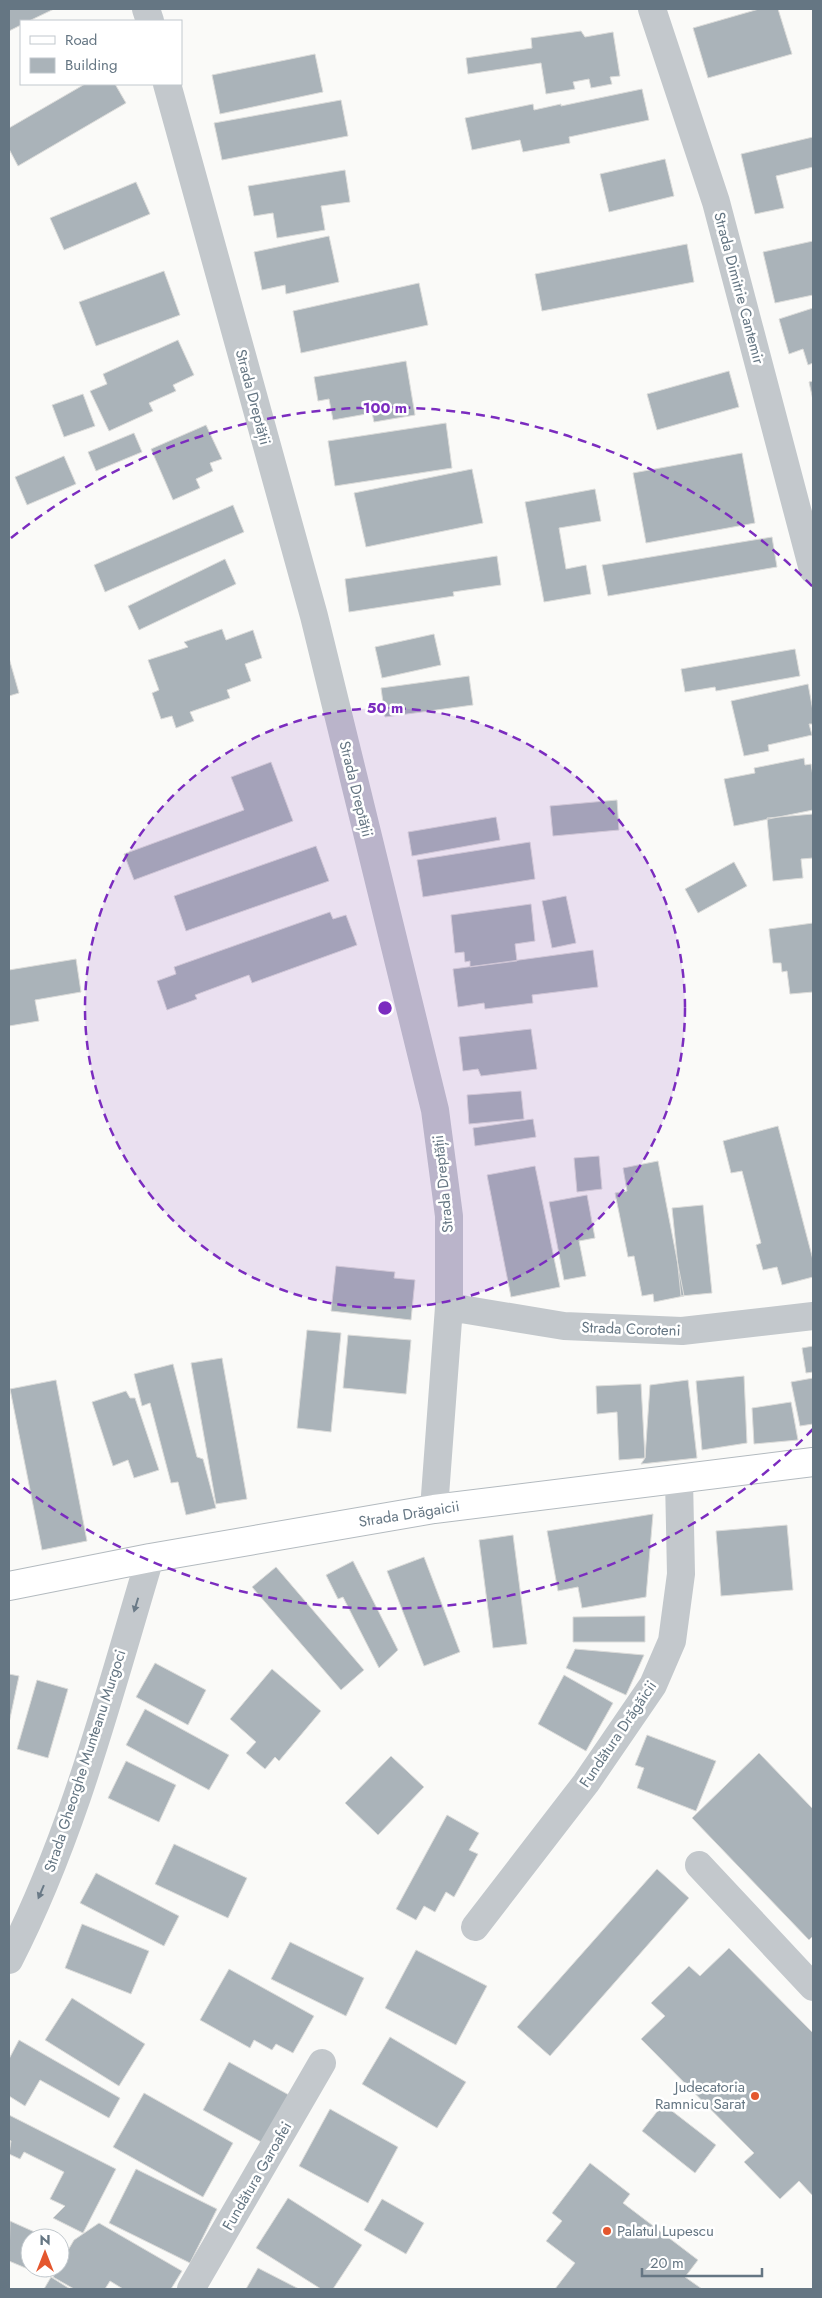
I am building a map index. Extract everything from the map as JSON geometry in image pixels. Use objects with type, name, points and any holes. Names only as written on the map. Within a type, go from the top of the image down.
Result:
[{"type":"street","name":"Strada Dimitrie Cantemir","points":[[652,9],[716,202],[813,570]]},
{"type":"street","name":"Strada Dreptății","points":[[167,85],[314,616],[435,1110],[449,1216],[449,1307],[434,1508]]},
{"type":"street","name":"Strada Coroteni","points":[[449,1307],[564,1326],[682,1331],[799,1320],[813,1316]]},
{"type":"street","name":"Strada Drăgaicii","points":[[9,1586],[150,1558],[434,1508],[813,1462]]},
{"type":"street","name":"Fundătura Drăgăicii","points":[[475,1927],[586,1784],[653,1685],[672,1641],[681,1574],[679,1479]]},
{"type":"street","name":"Strada Gheorghe Munteanu Murgoci","points":[[9,1960],[38,1899],[58,1850],[92,1750],[150,1558]]},
{"type":"street","points":[[699,1865],[813,1987]]},
{"type":"street","name":"Fundătura Garoafei","points":[[192,2289],[322,2063]]},
{"type":"building","points":[[9,9],[54,9],[31,20],[20,20],[20,26],[9,31]]},
{"type":"building","points":[[759,9],[778,9],[792,54],[708,78],[693,28]]},
{"type":"building","points":[[581,31],[585,37],[613,32],[620,76],[610,77],[612,84],[591,88],[589,79],[573,82],[575,89],[546,94],[541,63],[468,74],[466,58],[532,48],[531,38]]},
{"type":"building","points":[[315,54],[323,92],[220,114],[212,75]]},
{"type":"building","points":[[83,85],[116,85],[126,103],[18,166],[9,149],[9,128]]},
{"type":"building","points":[[642,89],[649,120],[569,137],[570,143],[523,152],[520,140],[472,150],[465,118],[533,104],[534,110],[561,104],[561,106]]},
{"type":"building","points":[[341,100],[348,136],[222,160],[214,123]]},
{"type":"building","points":[[813,137],[813,167],[776,176],[784,208],[755,214],[741,154]]},
{"type":"building","points":[[665,159],[674,196],[609,212],[600,174]]},
{"type":"building","points":[[345,170],[350,202],[321,206],[325,230],[277,238],[273,213],[254,216],[248,186]]},
{"type":"building","points":[[136,182],[150,214],[64,250],[50,218]]},
{"type":"building","points":[[329,236],[339,282],[286,294],[285,285],[262,290],[254,252]]},
{"type":"building","points":[[813,241],[813,295],[775,303],[763,252]]},
{"type":"building","points":[[687,244],[694,282],[542,311],[535,274]]},
{"type":"building","points":[[164,271],[180,315],[96,346],[79,302]]},
{"type":"building","points":[[419,283],[428,325],[301,353],[293,311]]},
{"type":"building","points":[[813,308],[813,363],[808,365],[803,349],[789,354],[779,319]]},
{"type":"building","points":[[178,340],[194,375],[173,385],[176,391],[149,403],[153,411],[109,431],[90,391],[107,384],[103,374]]},
{"type":"building","points":[[406,361],[415,415],[374,422],[372,413],[333,420],[329,399],[318,401],[314,377]]},
{"type":"building","points":[[729,371],[739,407],[657,430],[647,394]]},
{"type":"building","points":[[813,381],[813,400],[809,382]]},
{"type":"building","points":[[83,394],[95,426],[64,437],[52,405]]},
{"type":"building","points":[[446,423],[452,468],[335,486],[328,441]]},
{"type":"building","points":[[206,425],[222,459],[210,463],[213,471],[196,479],[200,488],[173,500],[151,449]]},
{"type":"building","points":[[134,433],[142,452],[96,471],[88,452]]},
{"type":"building","points":[[742,453],[755,523],[646,543],[633,473]]},
{"type":"building","points":[[64,456],[76,484],[27,505],[15,477]]},
{"type":"building","points":[[472,469],[483,523],[366,547],[354,493]]},
{"type":"building","points":[[595,489],[601,521],[559,528],[566,569],[586,565],[591,594],[544,602],[525,502]]},
{"type":"building","points":[[233,505],[244,532],[105,592],[94,565]]},
{"type":"building","points":[[772,537],[777,567],[608,596],[602,565]]},
{"type":"building","points":[[497,556],[501,585],[453,592],[454,596],[349,612],[345,579]]},
{"type":"building","points":[[225,559],[236,584],[139,630],[128,606]]},
{"type":"building","points":[[222,629],[226,640],[253,630],[262,658],[245,664],[251,681],[227,690],[230,698],[190,712],[194,721],[176,728],[172,716],[161,719],[152,693],[159,690],[148,660],[188,647],[184,642]]},
{"type":"building","points":[[434,634],[441,665],[382,678],[375,647]]},
{"type":"building","points":[[795,649],[800,676],[716,691],[715,687],[685,692],[681,669]]},
{"type":"building","points":[[9,658],[19,693],[9,696]]},
{"type":"building","points":[[469,676],[473,705],[385,717],[381,688]]},
{"type":"building","points":[[808,684],[813,711],[813,724],[809,724],[812,735],[768,745],[769,751],[744,756],[731,701]]},
{"type":"building","points":[[804,758],[805,765],[811,764],[813,810],[734,826],[724,779],[755,773],[754,768]]},
{"type":"building","points":[[271,762],[293,821],[134,880],[124,854],[244,810],[231,777]]},
{"type":"building","points":[[617,800],[619,830],[553,836],[550,806]]},
{"type":"building","points":[[813,814],[813,858],[801,859],[803,878],[773,881],[767,818]]},
{"type":"building","points":[[496,817],[500,840],[412,856],[408,832]]},
{"type":"building","points":[[530,842],[535,879],[423,897],[417,860]]},
{"type":"building","points":[[316,846],[329,881],[186,931],[174,896]]},
{"type":"building","points":[[734,862],[747,886],[698,913],[685,889]]},
{"type":"building","points":[[566,896],[576,943],[552,948],[542,901]]},
{"type":"building","points":[[531,904],[535,941],[515,944],[517,961],[470,967],[470,961],[465,962],[464,952],[455,953],[451,915]]},
{"type":"building","points":[[330,912],[333,919],[346,915],[357,945],[252,983],[249,975],[195,995],[197,999],[167,1010],[157,981],[176,974],[174,967]]},
{"type":"building","points":[[813,923],[813,992],[790,994],[787,971],[782,972],[781,963],[773,963],[769,929]]},
{"type":"building","points":[[593,950],[598,987],[532,995],[533,1003],[485,1009],[484,1003],[458,1007],[453,969]]},
{"type":"building","points":[[76,959],[81,992],[35,1000],[39,1021],[9,1026],[9,970]]},
{"type":"building","points":[[531,1029],[537,1069],[481,1076],[478,1069],[463,1071],[459,1037]]},
{"type":"building","points":[[521,1091],[524,1119],[469,1124],[467,1095]]},
{"type":"building","points":[[533,1119],[536,1137],[475,1146],[473,1128]]},
{"type":"building","points":[[778,1126],[813,1260],[813,1277],[782,1285],[777,1267],[763,1270],[756,1245],[761,1243],[742,1171],[731,1173],[723,1141]]},
{"type":"building","points":[[599,1156],[602,1189],[577,1192],[574,1158]]},
{"type":"building","points":[[658,1161],[684,1296],[654,1302],[653,1294],[642,1296],[634,1256],[628,1257],[615,1193],[627,1191],[623,1168]]},
{"type":"building","points":[[535,1166],[560,1287],[511,1297],[487,1175]]},
{"type":"building","points":[[587,1195],[595,1238],[579,1241],[586,1276],[564,1280],[549,1202]]},
{"type":"building","points":[[703,1205],[712,1293],[681,1296],[672,1208]]},
{"type":"building","points":[[336,1266],[395,1272],[394,1278],[415,1280],[411,1320],[331,1311]]},
{"type":"building","points":[[307,1330],[341,1333],[331,1432],[297,1428]]},
{"type":"building","points":[[348,1335],[411,1340],[406,1394],[343,1388]]},
{"type":"building","points":[[813,1346],[813,1372],[806,1373],[802,1348]]},
{"type":"building","points":[[222,1358],[247,1499],[216,1504],[191,1363]]},
{"type":"building","points":[[173,1364],[197,1457],[203,1459],[216,1508],[186,1515],[178,1482],[171,1483],[150,1403],[142,1406],[134,1374]]},
{"type":"building","points":[[744,1376],[747,1443],[702,1450],[696,1381]]},
{"type":"building","points":[[813,1378],[813,1424],[800,1426],[791,1382]]},
{"type":"building","points":[[56,1380],[87,1541],[42,1550],[10,1389]]},
{"type":"building","points":[[688,1380],[697,1458],[641,1464],[645,1458],[650,1385]]},
{"type":"building","points":[[641,1384],[645,1458],[619,1460],[617,1412],[597,1414],[596,1386]]},
{"type":"building","points":[[126,1391],[130,1398],[135,1398],[159,1470],[134,1478],[128,1460],[113,1466],[92,1402]]},
{"type":"building","points":[[791,1402],[798,1440],[754,1444],[752,1408]]},
{"type":"building","points":[[653,1514],[646,1597],[582,1608],[578,1587],[558,1591],[547,1531]]},
{"type":"building","points":[[787,1525],[793,1590],[721,1596],[716,1531]]},
{"type":"building","points":[[513,1535],[527,1644],[493,1648],[479,1540]]},
{"type":"building","points":[[424,1557],[460,1652],[424,1666],[387,1571]]},
{"type":"building","points":[[353,1561],[398,1650],[379,1668],[343,1597],[338,1599],[326,1575]]},
{"type":"building","points":[[276,1567],[364,1670],[341,1690],[252,1587]]},
{"type":"building","points":[[645,1616],[645,1642],[573,1642],[573,1617]]},
{"type":"building","points":[[575,1649],[644,1655],[626,1695],[566,1668]]},
{"type":"building","points":[[155,1663],[206,1690],[188,1725],[136,1697]]},
{"type":"building","points":[[272,1669],[321,1711],[279,1761],[275,1757],[265,1769],[246,1753],[256,1742],[230,1719]]},
{"type":"building","points":[[9,1674],[19,1676],[9,1723]]},
{"type":"building","points":[[564,1675],[613,1703],[586,1751],[538,1724]]},
{"type":"building","points":[[37,1680],[68,1689],[48,1758],[17,1749]]},
{"type":"building","points":[[145,1709],[229,1755],[209,1790],[126,1745]]},
{"type":"building","points":[[647,1735],[716,1761],[696,1811],[637,1788],[644,1768],[635,1765]]},
{"type":"building","points":[[759,1753],[813,1809],[813,1936],[809,1940],[692,1818]]},
{"type":"building","points":[[391,1756],[424,1787],[378,1835],[345,1803]]},
{"type":"building","points":[[126,1761],[176,1785],[159,1822],[108,1798]]},
{"type":"building","points":[[447,1815],[479,1833],[469,1850],[478,1854],[454,1897],[446,1892],[435,1912],[424,1906],[416,1920],[396,1909]]},
{"type":"building","points":[[174,1844],[247,1878],[228,1918],[155,1884]]},
{"type":"building","points":[[657,1869],[689,1898],[550,2056],[517,2027]]},
{"type":"building","points":[[96,1873],[179,1916],[164,1946],[80,1903]]},
{"type":"building","points":[[82,1924],[149,1951],[131,1994],[65,1968]]},
{"type":"building","points":[[290,1942],[364,1978],[346,2016],[271,1979]]},
{"type":"building","name":"Judecatoria Ramnicu Sarat","points":[[729,1948],[813,2033],[813,2196],[799,2181],[780,2199],[744,2162],[754,2153],[641,2039],[665,2016],[651,2003],[689,1966],[700,1976]]},
{"type":"building","points":[[416,1950],[487,1986],[456,2045],[385,2008]]},
{"type":"building","points":[[229,1969],[314,2016],[293,2053],[276,2044],[272,2050],[254,2040],[250,2048],[200,2020]]},
{"type":"building","points":[[72,1998],[145,2044],[119,2086],[45,2040]]},
{"type":"building","points":[[390,2037],[466,2082],[437,2128],[362,2084]]},
{"type":"building","points":[[19,2040],[120,2098],[109,2118],[40,2080],[25,2106],[9,2096],[9,2059]]},
{"type":"building","points":[[229,2062],[289,2095],[263,2143],[203,2110]]},
{"type":"building","points":[[144,2093],[233,2143],[203,2197],[113,2147]]},
{"type":"building","points":[[663,2104],[716,2145],[695,2173],[642,2131]]},
{"type":"building","points":[[330,2109],[398,2147],[368,2203],[299,2166]]},
{"type":"building","points":[[9,2115],[116,2169],[83,2233],[53,2218],[65,2206],[50,2199],[64,2172],[24,2152],[20,2159],[9,2154],[11,2141],[9,2140]]},
{"type":"building","name":"Palatul Lupescu","points":[[590,2163],[630,2194],[623,2203],[698,2260],[685,2277],[702,2289],[555,2289],[575,2263],[546,2241],[562,2221],[552,2213]]},
{"type":"building","points":[[136,2169],[217,2209],[190,2263],[109,2223]]},
{"type":"building","points":[[288,2198],[362,2245],[333,2289],[321,2289],[256,2248]]},
{"type":"building","points":[[382,2199],[424,2223],[406,2254],[364,2230]]},
{"type":"building","points":[[10,2221],[26,2228],[20,2228],[20,2266],[9,2261]]},
{"type":"building","points":[[99,2223],[182,2271],[171,2289],[123,2289],[110,2281],[105,2289],[74,2289],[55,2278],[70,2278],[70,2247],[74,2240]]},
{"type":"building","points":[[258,2268],[299,2289],[246,2289]]},
{"type":"building","points":[[50,2278],[53,2278],[70,2289],[44,2289]]},
{"type":"place","name":"Judecatoria Ramnicu Sarat","points":[[755,2096]]},
{"type":"place","name":"Palatul Lupescu","points":[[607,2231]]}]
